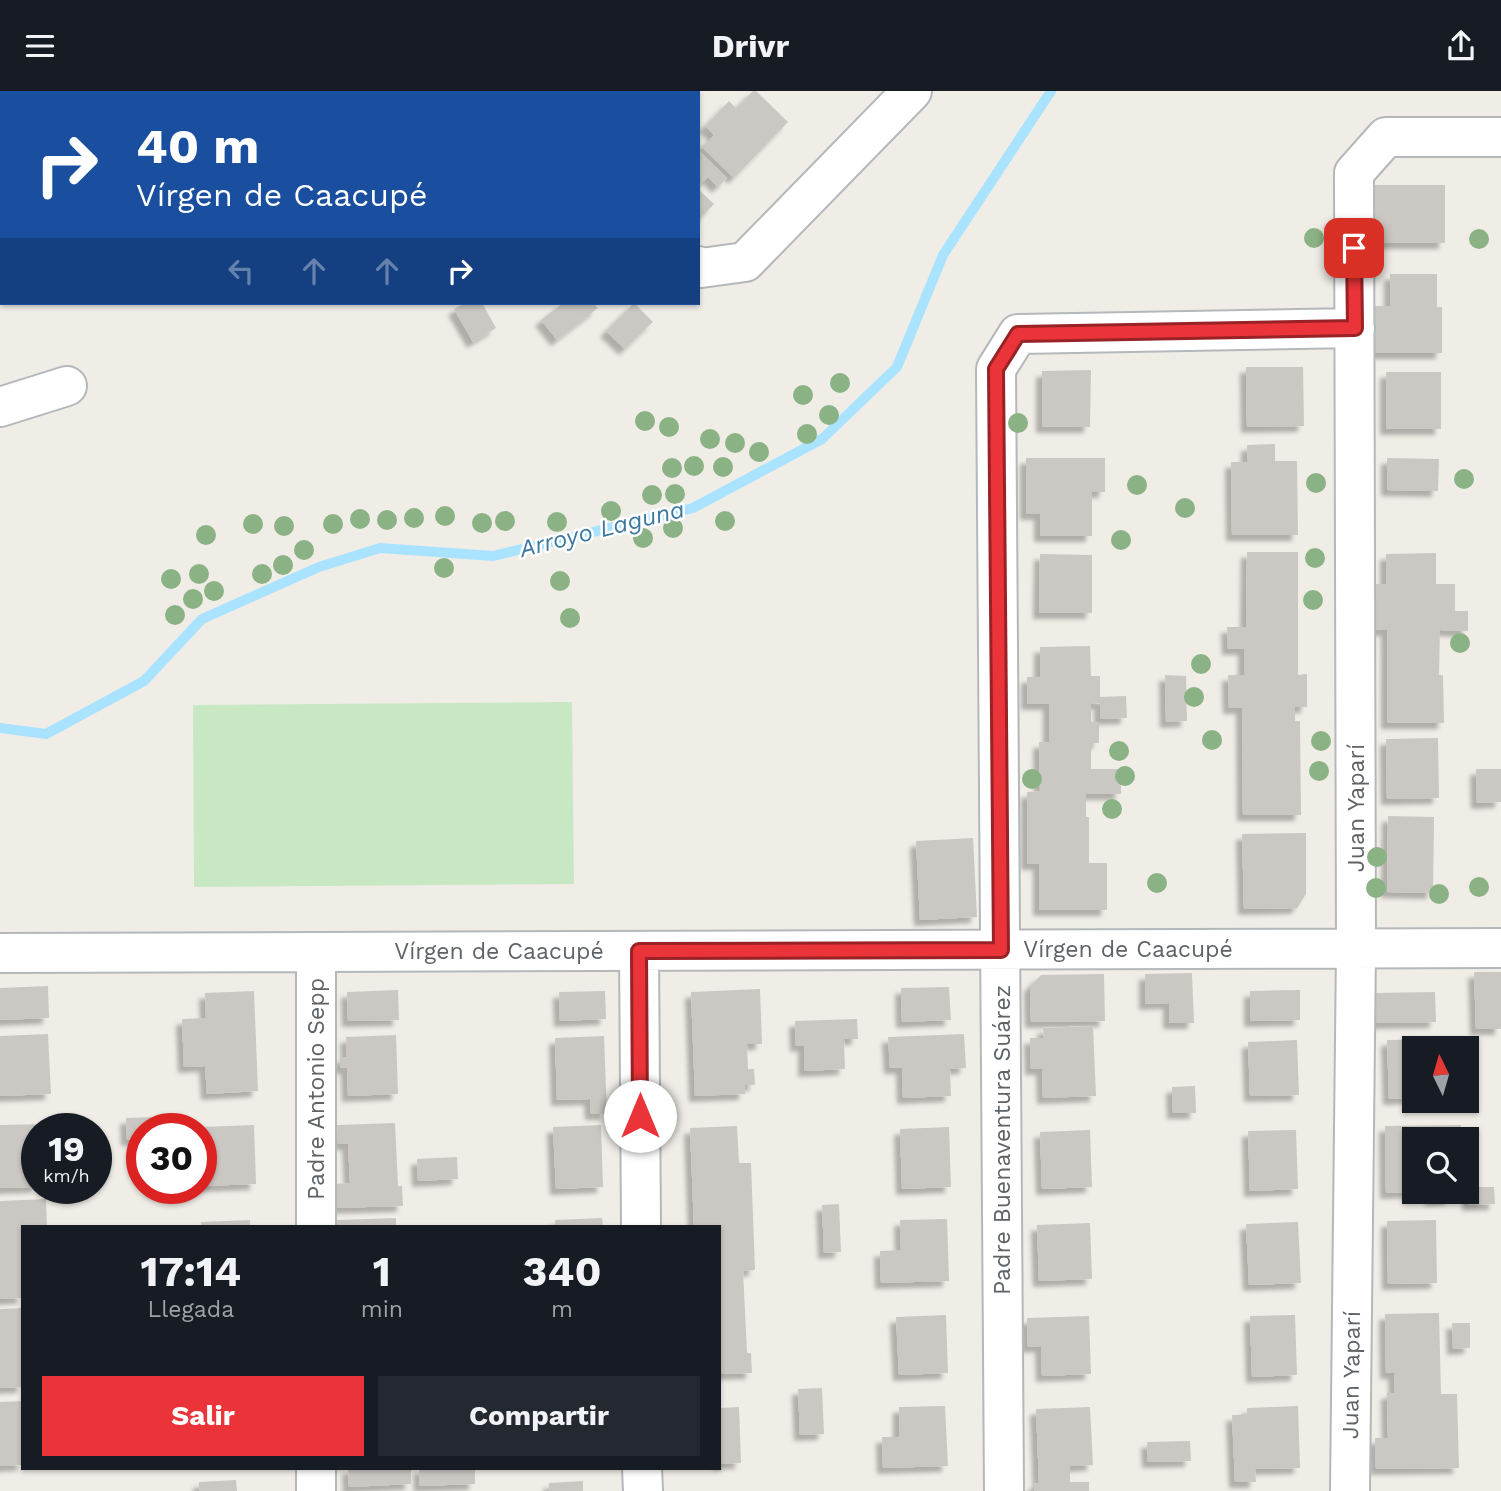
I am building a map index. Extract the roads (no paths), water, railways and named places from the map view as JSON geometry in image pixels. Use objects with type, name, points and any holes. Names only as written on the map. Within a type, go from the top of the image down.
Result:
[{"type":"street","points":[[700,267],[745,262],[912,91]]},
{"type":"street","name":"Juan Yaparí","points":[[1350,1491],[1356,949],[1354,173],[1386,137],[1501,137]]},
{"type":"street","name":"Padre Buenaventura Suárez","points":[[1004,1491],[996,369],[1018,334],[1355,328]]},
{"type":"street","points":[[0,407],[67,386]]},
{"type":"street","name":"Vírgen de Caacupé","points":[[0,953],[1501,948]]},
{"type":"street","points":[[639,951],[641,1225]]},
{"type":"street","name":"Padre Antonio Sepp","points":[[316,952],[316,1225]]},
{"type":"street","points":[[316,1470],[316,1491]]},
{"type":"street","points":[[642,1470],[643,1491]]},
{"type":"waterway","name":"Arroyo Laguna","points":[[0,728],[46,734],[144,681],[202,619],[319,567],[380,548],[493,556],[693,508],[822,439],[897,367],[943,255],[1051,91]]}]
